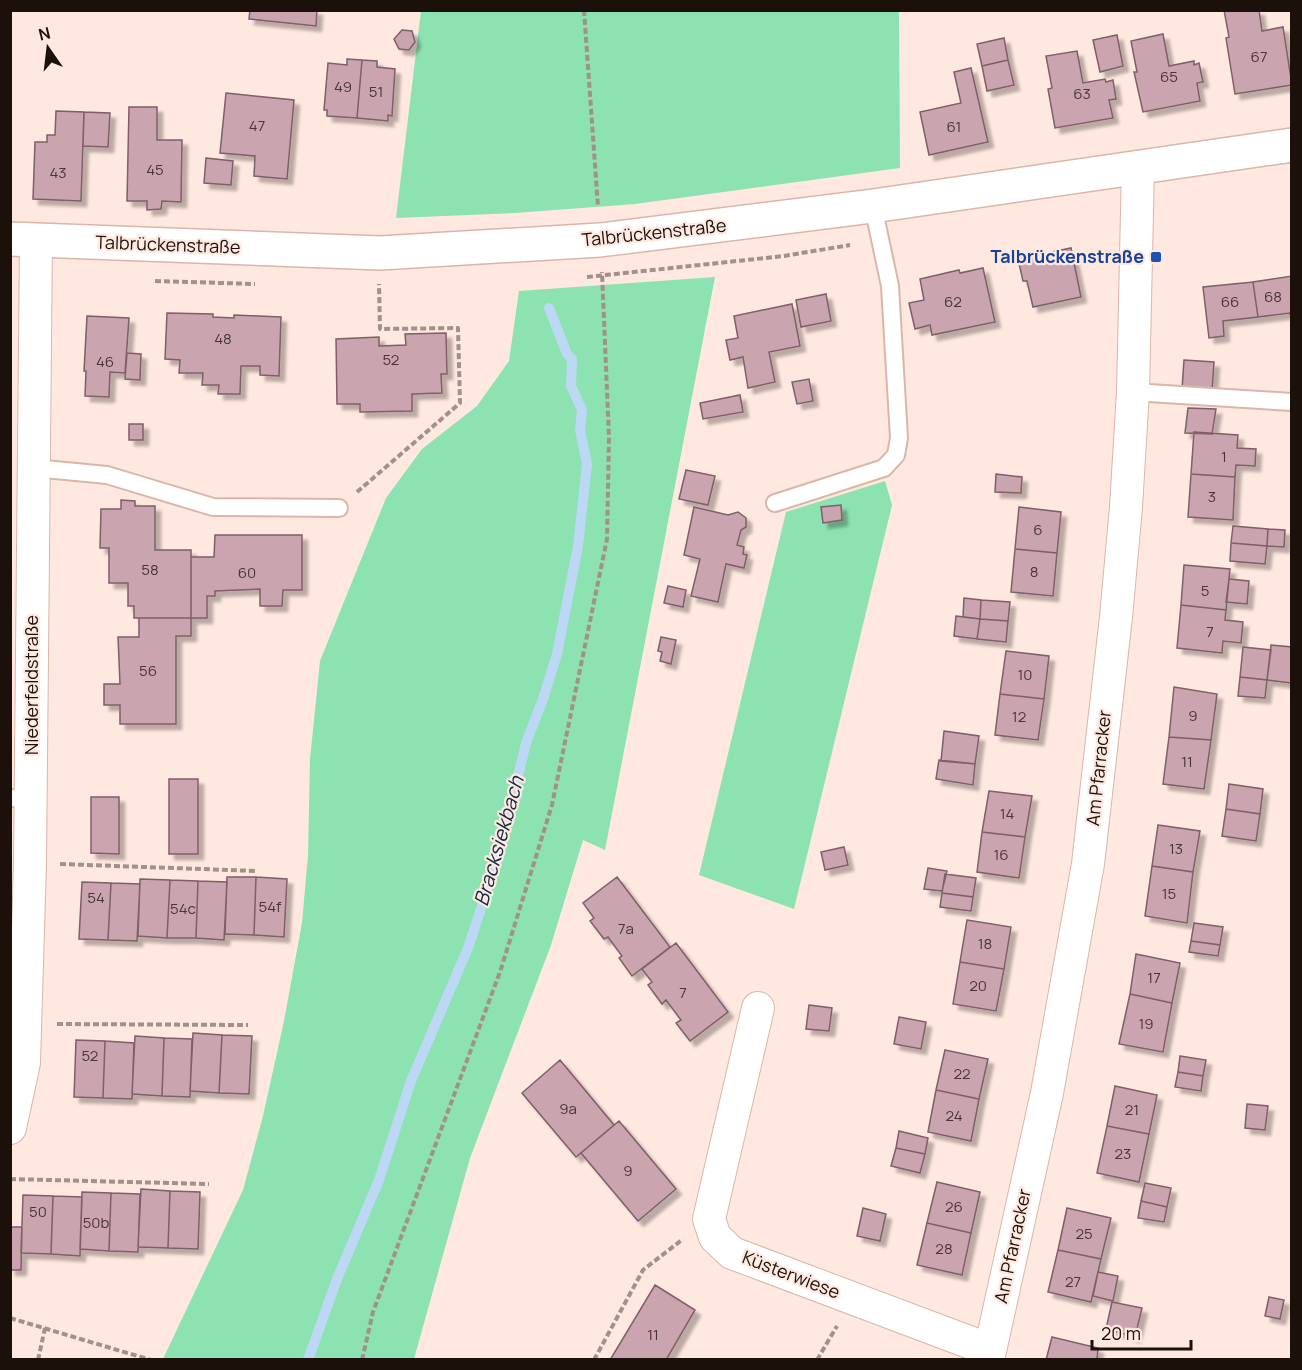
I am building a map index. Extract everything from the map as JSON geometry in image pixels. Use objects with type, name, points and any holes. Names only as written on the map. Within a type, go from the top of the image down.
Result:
[{"type":"main road","name":"Talbrückenstraße","points":[[23,239],[380,253],[600,240],[873,206],[1292,145]]},
{"type":"street","name":"Am Pfarracker","points":[[989,1355],[1047,1093],[1088,864],[1117,606],[1133,392],[1138,167]]},
{"type":"street","name":"Niederfeldstraße","points":[[10,1128],[24,1063],[30,863],[21,799],[34,468],[23,239]]},
{"type":"street","points":[[709,1219],[758,1008]]},
{"type":"street","name":"Küsterwiese","points":[[709,1219],[715,1238],[732,1253],[989,1355]]},
{"type":"lane","points":[[775,503],[884,468],[896,455],[899,438],[890,286],[873,206]]},
{"type":"lane","points":[[1133,392],[1292,402]]},
{"type":"lane","points":[[34,468],[107,475],[213,507],[339,508]]},
{"type":"path","points":[[362,1359],[374,1312],[500,972],[552,805],[607,539],[609,438],[600,240],[584,10]]},
{"type":"path","points":[[339,508],[460,403],[458,328],[380,329],[379,283]]},
{"type":"path","points":[[30,863],[257,871]]},
{"type":"path","points":[[25,1023],[248,1025]]},
{"type":"path","points":[[10,1179],[209,1184]]},
{"type":"path","points":[[594,1359],[643,1269],[709,1219]]},
{"type":"path","points":[[10,1318],[151,1359]]},
{"type":"path","points":[[38,1359],[45,1328]]},
{"type":"green space","points":[[421,11],[899,11],[900,168],[635,204],[515,213],[396,218]]},
{"type":"green space","points":[[715,277],[605,850],[583,840],[551,945],[470,1158],[414,1359],[163,1359],[243,1190],[263,1116],[302,923],[308,855],[310,759],[320,661],[386,498],[422,449],[477,406],[509,361],[519,291]]},
{"type":"green space","points":[[885,481],[892,505],[794,909],[699,875],[786,512]]},
{"type":"building","points":[[250,10],[317,10],[316,26],[249,19]]},
{"type":"building","points":[[1224,10],[1259,10],[1262,31],[1283,27],[1292,85],[1235,94]]},
{"type":"building","points":[[402,30],[412,31],[415,42],[409,50],[399,49],[394,39]]},
{"type":"building","points":[[1163,34],[1169,66],[1194,61],[1194,65],[1199,63],[1203,82],[1197,83],[1200,101],[1143,112],[1134,72],[1137,72],[1131,41]]},
{"type":"building","points":[[1117,35],[1123,66],[1100,72],[1093,40]]},
{"type":"building","points":[[1004,38],[1008,60],[982,66],[977,44]]},
{"type":"building","points":[[1077,51],[1083,83],[1113,80],[1116,99],[1109,100],[1113,118],[1055,128],[1048,89],[1052,88],[1046,56]]},
{"type":"building","points":[[347,59],[362,60],[357,118],[327,116],[327,110],[324,110],[328,63],[347,65]]},
{"type":"building","points":[[362,60],[377,61],[377,67],[395,69],[392,116],[388,115],[388,121],[357,118]]},
{"type":"building","points":[[1008,60],[1014,85],[987,91],[982,66]]},
{"type":"building","points":[[971,68],[988,142],[929,155],[920,112],[961,103],[954,72]]},
{"type":"building","points":[[226,93],[294,100],[287,179],[254,176],[255,156],[220,153]]},
{"type":"building","points":[[129,107],[157,107],[157,140],[182,140],[181,202],[162,201],[161,209],[147,210],[147,201],[127,201]]},
{"type":"building","points":[[56,111],[84,112],[81,201],[33,199],[35,142],[47,142],[47,135],[55,135]]},
{"type":"building","points":[[84,112],[110,113],[108,147],[83,146]]},
{"type":"building","points":[[206,158],[233,161],[231,185],[204,183]]},
{"type":"building","points":[[1071,248],[1081,297],[1033,307],[1027,281],[1023,281],[1018,259]]},
{"type":"building","points":[[983,268],[995,322],[932,335],[930,325],[915,329],[909,303],[924,300],[920,279],[959,270],[960,273]]},
{"type":"building","points":[[1292,276],[1292,325],[1290,313],[1258,317],[1253,282]]},
{"type":"building","points":[[1253,282],[1258,317],[1223,321],[1224,336],[1209,338],[1203,287]]},
{"type":"building","points":[[826,294],[831,321],[801,327],[796,300]]},
{"type":"building","points":[[792,304],[800,346],[769,352],[775,382],[748,388],[743,357],[730,360],[726,340],[738,338],[734,316]]},
{"type":"building","points":[[167,313],[213,314],[213,317],[234,318],[234,315],[281,317],[279,376],[260,375],[260,366],[241,366],[240,394],[218,394],[219,385],[202,385],[203,373],[179,373],[180,360],[165,359]]},
{"type":"building","points":[[87,316],[129,318],[125,373],[110,372],[109,397],[85,396]]},
{"type":"building","points":[[446,333],[447,374],[441,374],[442,393],[412,394],[412,411],[360,412],[360,404],[337,404],[336,339],[379,337],[379,346],[406,345],[405,334]]},
{"type":"building","points":[[127,353],[141,354],[140,380],[125,379]]},
{"type":"building","points":[[1184,360],[1214,362],[1212,391],[1182,389]]},
{"type":"building","points":[[809,379],[813,401],[797,404],[792,382]]},
{"type":"building","points":[[740,395],[743,412],[703,419],[700,403]]},
{"type":"building","points":[[1188,408],[1216,409],[1212,434],[1185,433]]},
{"type":"building","points":[[129,424],[143,424],[143,440],[129,440]]},
{"type":"building","points":[[1194,432],[1238,435],[1237,448],[1256,449],[1255,466],[1236,465],[1235,477],[1191,474]]},
{"type":"building","points":[[686,470],[715,476],[708,505],[679,499]]},
{"type":"building","points":[[996,474],[1022,477],[1021,493],[995,492]]},
{"type":"building","points":[[1191,474],[1235,477],[1233,520],[1188,517]]},
{"type":"building","points":[[121,500],[135,501],[135,506],[155,506],[155,550],[191,550],[191,618],[134,618],[134,606],[128,606],[128,583],[109,583],[109,548],[100,548],[101,509],[121,509]]},
{"type":"building","points":[[841,505],[842,520],[823,523],[821,507]]},
{"type":"building","points":[[694,507],[728,515],[738,512],[746,518],[746,527],[741,530],[737,545],[744,547],[743,554],[747,555],[744,568],[726,564],[718,602],[691,596],[700,559],[684,555]]},
{"type":"building","points":[[1019,507],[1061,512],[1057,553],[1015,549]]},
{"type":"building","points":[[1233,526],[1268,529],[1267,546],[1231,543]]},
{"type":"building","points":[[1268,529],[1285,530],[1284,547],[1267,546]]},
{"type":"building","points":[[215,535],[302,535],[302,590],[283,590],[282,606],[260,606],[260,589],[215,591],[215,596],[207,596],[207,618],[191,618],[191,557],[214,557]]},
{"type":"building","points":[[1231,543],[1267,546],[1265,564],[1230,561]]},
{"type":"building","points":[[1015,549],[1057,553],[1053,596],[1011,592]]},
{"type":"building","points":[[1184,565],[1230,569],[1226,610],[1181,605]]},
{"type":"building","points":[[1229,579],[1249,581],[1247,604],[1226,602]]},
{"type":"building","points":[[668,586],[686,590],[683,607],[664,603]]},
{"type":"building","points":[[964,598],[981,600],[980,619],[963,617]]},
{"type":"building","points":[[981,600],[1010,602],[1008,621],[980,619]]},
{"type":"building","points":[[1181,605],[1226,610],[1225,620],[1243,622],[1241,643],[1223,641],[1222,653],[1177,648]]},
{"type":"building","points":[[956,616],[980,619],[977,639],[954,636]]},
{"type":"building","points":[[139,618],[191,618],[191,636],[176,636],[176,724],[120,724],[120,705],[104,705],[104,684],[120,684],[118,637],[139,637]]},
{"type":"building","points":[[980,619],[1008,621],[1006,642],[977,639]]},
{"type":"building","points":[[661,637],[676,640],[671,664],[660,661],[662,652],[658,651]]},
{"type":"building","points":[[1271,645],[1292,647],[1291,683],[1267,680]]},
{"type":"building","points":[[1243,647],[1271,650],[1267,680],[1240,677]]},
{"type":"building","points":[[1006,651],[1049,656],[1044,699],[1000,694]]},
{"type":"building","points":[[1240,677],[1267,680],[1265,698],[1238,696]]},
{"type":"building","points":[[1174,687],[1217,694],[1211,740],[1169,737]]},
{"type":"building","points":[[1000,694],[1044,699],[1038,740],[995,735]]},
{"type":"building","points":[[944,731],[979,736],[975,764],[941,761]]},
{"type":"building","points":[[1169,737],[1211,740],[1204,789],[1163,784]]},
{"type":"building","points":[[939,760],[975,764],[973,785],[936,779]]},
{"type":"building","points":[[169,779],[198,779],[198,854],[169,854]]},
{"type":"building","points":[[1229,784],[1263,789],[1260,814],[1226,809]]},
{"type":"building","points":[[989,791],[1032,796],[1025,837],[982,832]]},
{"type":"building","points":[[91,797],[119,797],[119,854],[91,853]]},
{"type":"building","points":[[1226,809],[1260,814],[1256,841],[1222,836]]},
{"type":"building","points":[[1158,825],[1200,831],[1193,872],[1152,866]]},
{"type":"building","points":[[982,832],[1025,837],[1019,878],[977,872]]},
{"type":"building","points":[[844,847],[848,865],[825,870],[821,852]]},
{"type":"building","points":[[1152,866],[1193,872],[1187,923],[1145,916]]},
{"type":"building","points":[[928,868],[947,871],[942,891],[924,889]]},
{"type":"building","points":[[945,874],[976,878],[973,897],[942,893]]},
{"type":"building","points":[[227,877],[256,877],[254,935],[225,934]]},
{"type":"building","points":[[256,877],[287,879],[284,937],[254,935]]},
{"type":"building","points":[[617,877],[670,947],[632,976],[619,958],[622,956],[608,937],[604,939],[590,921],[594,918],[583,903]]},
{"type":"building","points":[[140,879],[170,880],[167,938],[138,936]]},
{"type":"building","points":[[170,880],[198,881],[196,938],[167,938]]},
{"type":"building","points":[[198,881],[227,882],[224,940],[196,938]]},
{"type":"building","points":[[82,882],[111,883],[108,940],[79,939]]},
{"type":"building","points":[[111,883],[140,884],[137,941],[108,940]]},
{"type":"building","points":[[942,893],[973,897],[971,911],[940,907]]},
{"type":"building","points":[[967,920],[1011,927],[1004,969],[960,962]]},
{"type":"building","points":[[1194,923],[1223,927],[1220,945],[1191,941]]},
{"type":"building","points":[[1191,941],[1220,945],[1218,956],[1189,952]]},
{"type":"building","points":[[676,943],[728,1012],[690,1041],[676,1023],[681,1020],[666,1000],[662,1004],[648,985],[652,982],[642,969]]},
{"type":"building","points":[[1136,954],[1180,963],[1172,1003],[1130,994]]},
{"type":"building","points":[[960,962],[1004,969],[996,1011],[953,1004]]},
{"type":"building","points":[[1130,994],[1172,1003],[1163,1052],[1119,1044]]},
{"type":"building","points":[[809,1005],[832,1008],[829,1031],[806,1029]]},
{"type":"building","points":[[899,1017],[926,1022],[921,1049],[894,1044]]},
{"type":"building","points":[[193,1033],[222,1035],[219,1093],[190,1091]]},
{"type":"building","points":[[222,1035],[252,1036],[249,1094],[219,1093]]},
{"type":"building","points":[[135,1036],[164,1038],[162,1096],[132,1094]]},
{"type":"building","points":[[164,1038],[192,1039],[190,1097],[162,1096]]},
{"type":"building","points":[[76,1040],[105,1041],[103,1098],[74,1097]]},
{"type":"building","points":[[105,1041],[134,1043],[132,1099],[103,1098]]},
{"type":"building","points":[[945,1050],[988,1059],[979,1099],[936,1090]]},
{"type":"building","points":[[1180,1056],[1206,1060],[1203,1076],[1178,1072]]},
{"type":"building","points":[[560,1060],[614,1125],[576,1157],[522,1093]]},
{"type":"building","points":[[1178,1072],[1203,1076],[1201,1091],[1175,1087]]},
{"type":"building","points":[[1115,1086],[1157,1095],[1149,1134],[1107,1126]]},
{"type":"building","points":[[936,1090],[979,1099],[971,1141],[928,1132]]},
{"type":"building","points":[[1247,1104],[1268,1106],[1265,1130],[1245,1128]]},
{"type":"building","points":[[619,1121],[676,1189],[638,1221],[581,1153]]},
{"type":"building","points":[[1107,1126],[1149,1134],[1139,1182],[1097,1173]]},
{"type":"building","points":[[899,1131],[928,1138],[925,1154],[896,1148]]},
{"type":"building","points":[[896,1148],[925,1154],[920,1173],[891,1166]]},
{"type":"building","points":[[937,1182],[980,1192],[971,1233],[927,1223]]},
{"type":"building","points":[[1145,1183],[1171,1188],[1167,1207],[1141,1201]]},
{"type":"building","points":[[141,1189],[170,1191],[168,1248],[138,1247]]},
{"type":"building","points":[[170,1191],[200,1192],[198,1249],[168,1248]]},
{"type":"building","points":[[82,1192],[111,1193],[109,1251],[80,1249]]},
{"type":"building","points":[[111,1193],[140,1194],[138,1252],[109,1251]]},
{"type":"building","points":[[23,1195],[53,1196],[51,1254],[21,1253]]},
{"type":"building","points":[[53,1196],[82,1197],[80,1256],[51,1254]]},
{"type":"building","points":[[1141,1201],[1167,1207],[1164,1222],[1138,1218]]},
{"type":"building","points":[[863,1208],[886,1214],[880,1241],[857,1236]]},
{"type":"building","points":[[1067,1208],[1111,1218],[1101,1259],[1058,1250]]},
{"type":"building","points":[[927,1223],[971,1233],[962,1275],[917,1265]]},
{"type":"building","points":[[10,1227],[22,1227],[21,1270],[10,1270]]},
{"type":"building","points":[[1058,1250],[1101,1259],[1091,1302],[1048,1292]]},
{"type":"building","points":[[1098,1272],[1118,1276],[1113,1301],[1093,1296]]},
{"type":"building","points":[[655,1285],[695,1310],[666,1360],[610,1360]]},
{"type":"building","points":[[1269,1297],[1284,1300],[1280,1319],[1265,1316]]},
{"type":"building","points":[[1112,1302],[1142,1308],[1135,1337],[1106,1329]]},
{"type":"building","points":[[1052,1337],[1098,1348],[1097,1360],[1046,1360]]},
{"type":"waterway","name":"Bracksiekbach","points":[[308,1360],[337,1279],[379,1180],[411,1081],[468,948],[500,851],[526,743],[557,654],[578,546],[587,464],[580,430],[582,410],[571,386],[572,359],[567,354],[549,308]]},
{"type":"place","name":"Talbrückenstraße","points":[[1156,257]]}]
